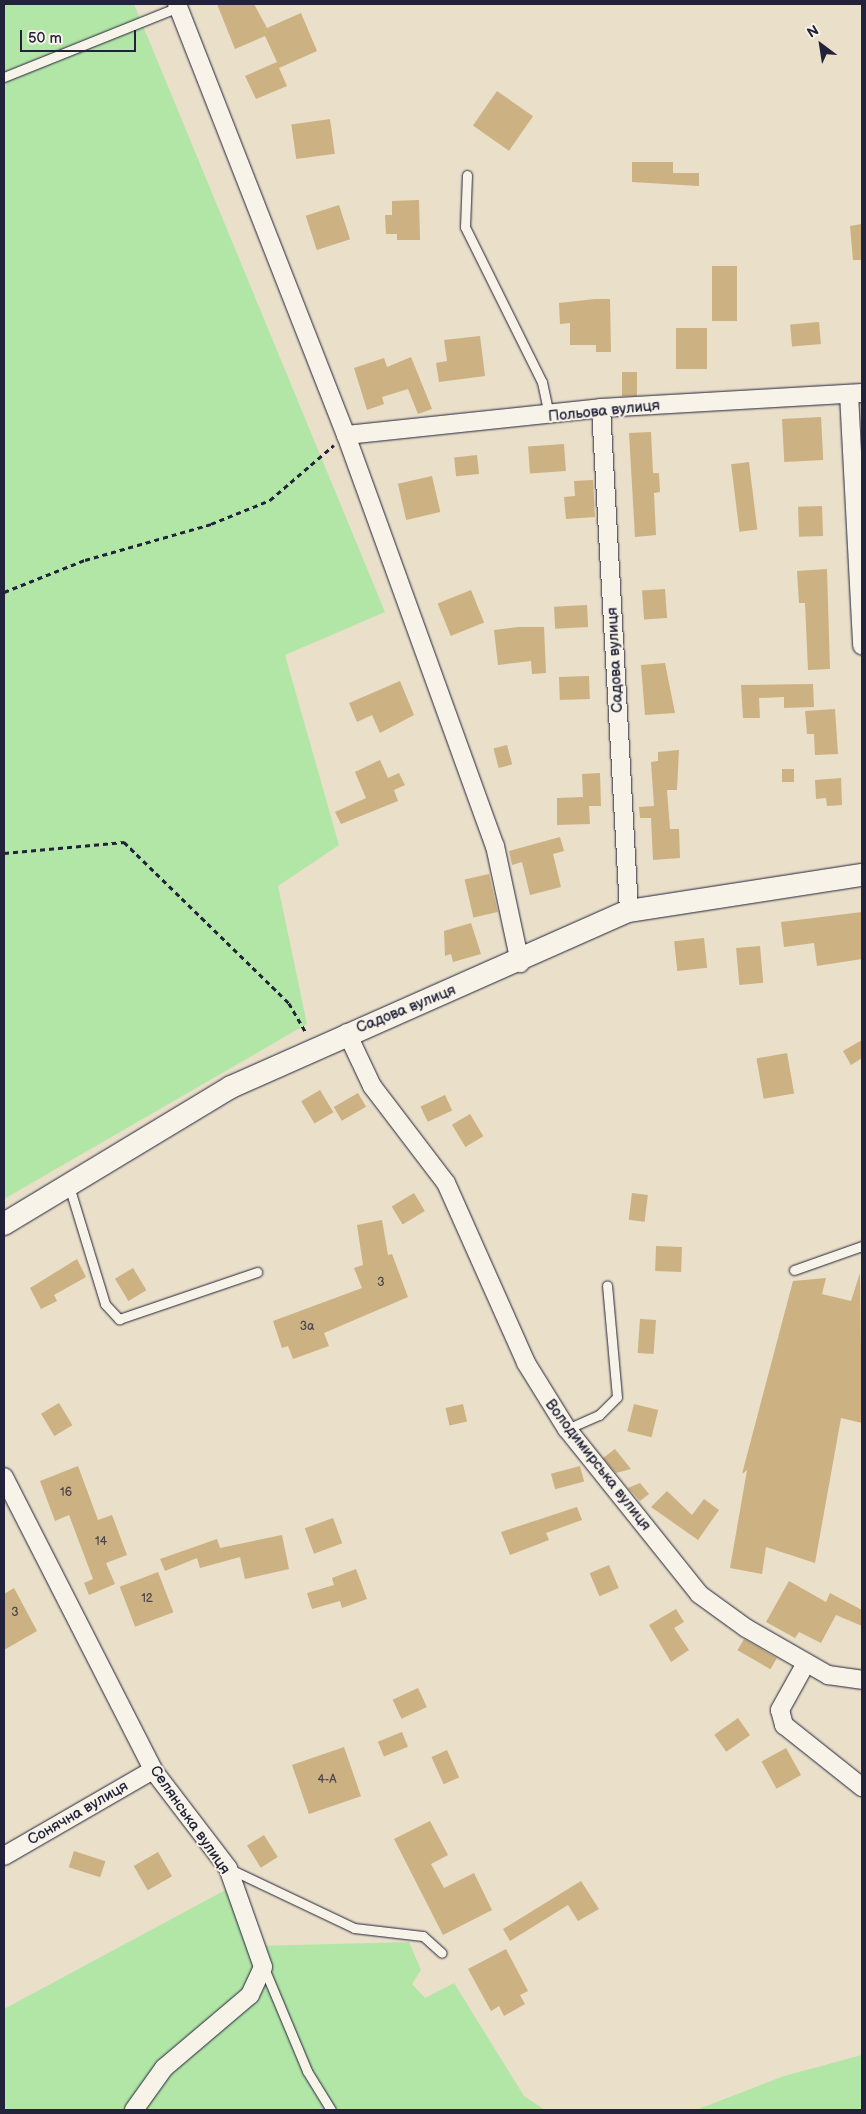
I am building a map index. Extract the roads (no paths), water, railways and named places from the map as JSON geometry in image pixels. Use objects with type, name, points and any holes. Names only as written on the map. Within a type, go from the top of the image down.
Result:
[{"type":"street","points":[[177,5],[346,435],[495,846],[520,963]]},
{"type":"street","points":[[856,394],[862,646]]},
{"type":"street","name":"Польова вулиця","points":[[346,435],[549,417],[601,408],[856,394]]},
{"type":"street","name":"Садова вулиця","points":[[601,408],[629,911]]},
{"type":"street","name":"Садова вулиця","points":[[4,1224],[231,1087],[313,1047],[520,963],[629,911],[862,875]]},
{"type":"street","name":"Володимирська вулиця","points":[[347,1033],[372,1086],[446,1183],[526,1363],[567,1428],[699,1594],[746,1628],[806,1663],[828,1674],[862,1680]]},
{"type":"street","name":"Селянська вулиця","points":[[4,1477],[153,1770],[228,1868],[263,1967]]},
{"type":"street","points":[[806,1663],[780,1710],[784,1725],[862,1786]]},
{"type":"street","name":"Сонячна вулиця","points":[[4,1856],[153,1770]]},
{"type":"street","points":[[134,2110],[164,2068],[250,1995],[263,1967]]},
{"type":"lane","points":[[4,77],[177,5]]},
{"type":"lane","points":[[467,175],[465,226],[542,382],[549,417]]},
{"type":"lane","points":[[69,1186],[105,1304],[119,1319],[257,1272]]},
{"type":"lane","points":[[794,1270],[862,1246]]},
{"type":"lane","points":[[567,1428],[599,1415],[617,1397],[607,1285]]},
{"type":"lane","points":[[228,1868],[354,1928],[423,1936],[442,1952]]},
{"type":"lane","points":[[263,1967],[307,2072],[331,2110]]}]
